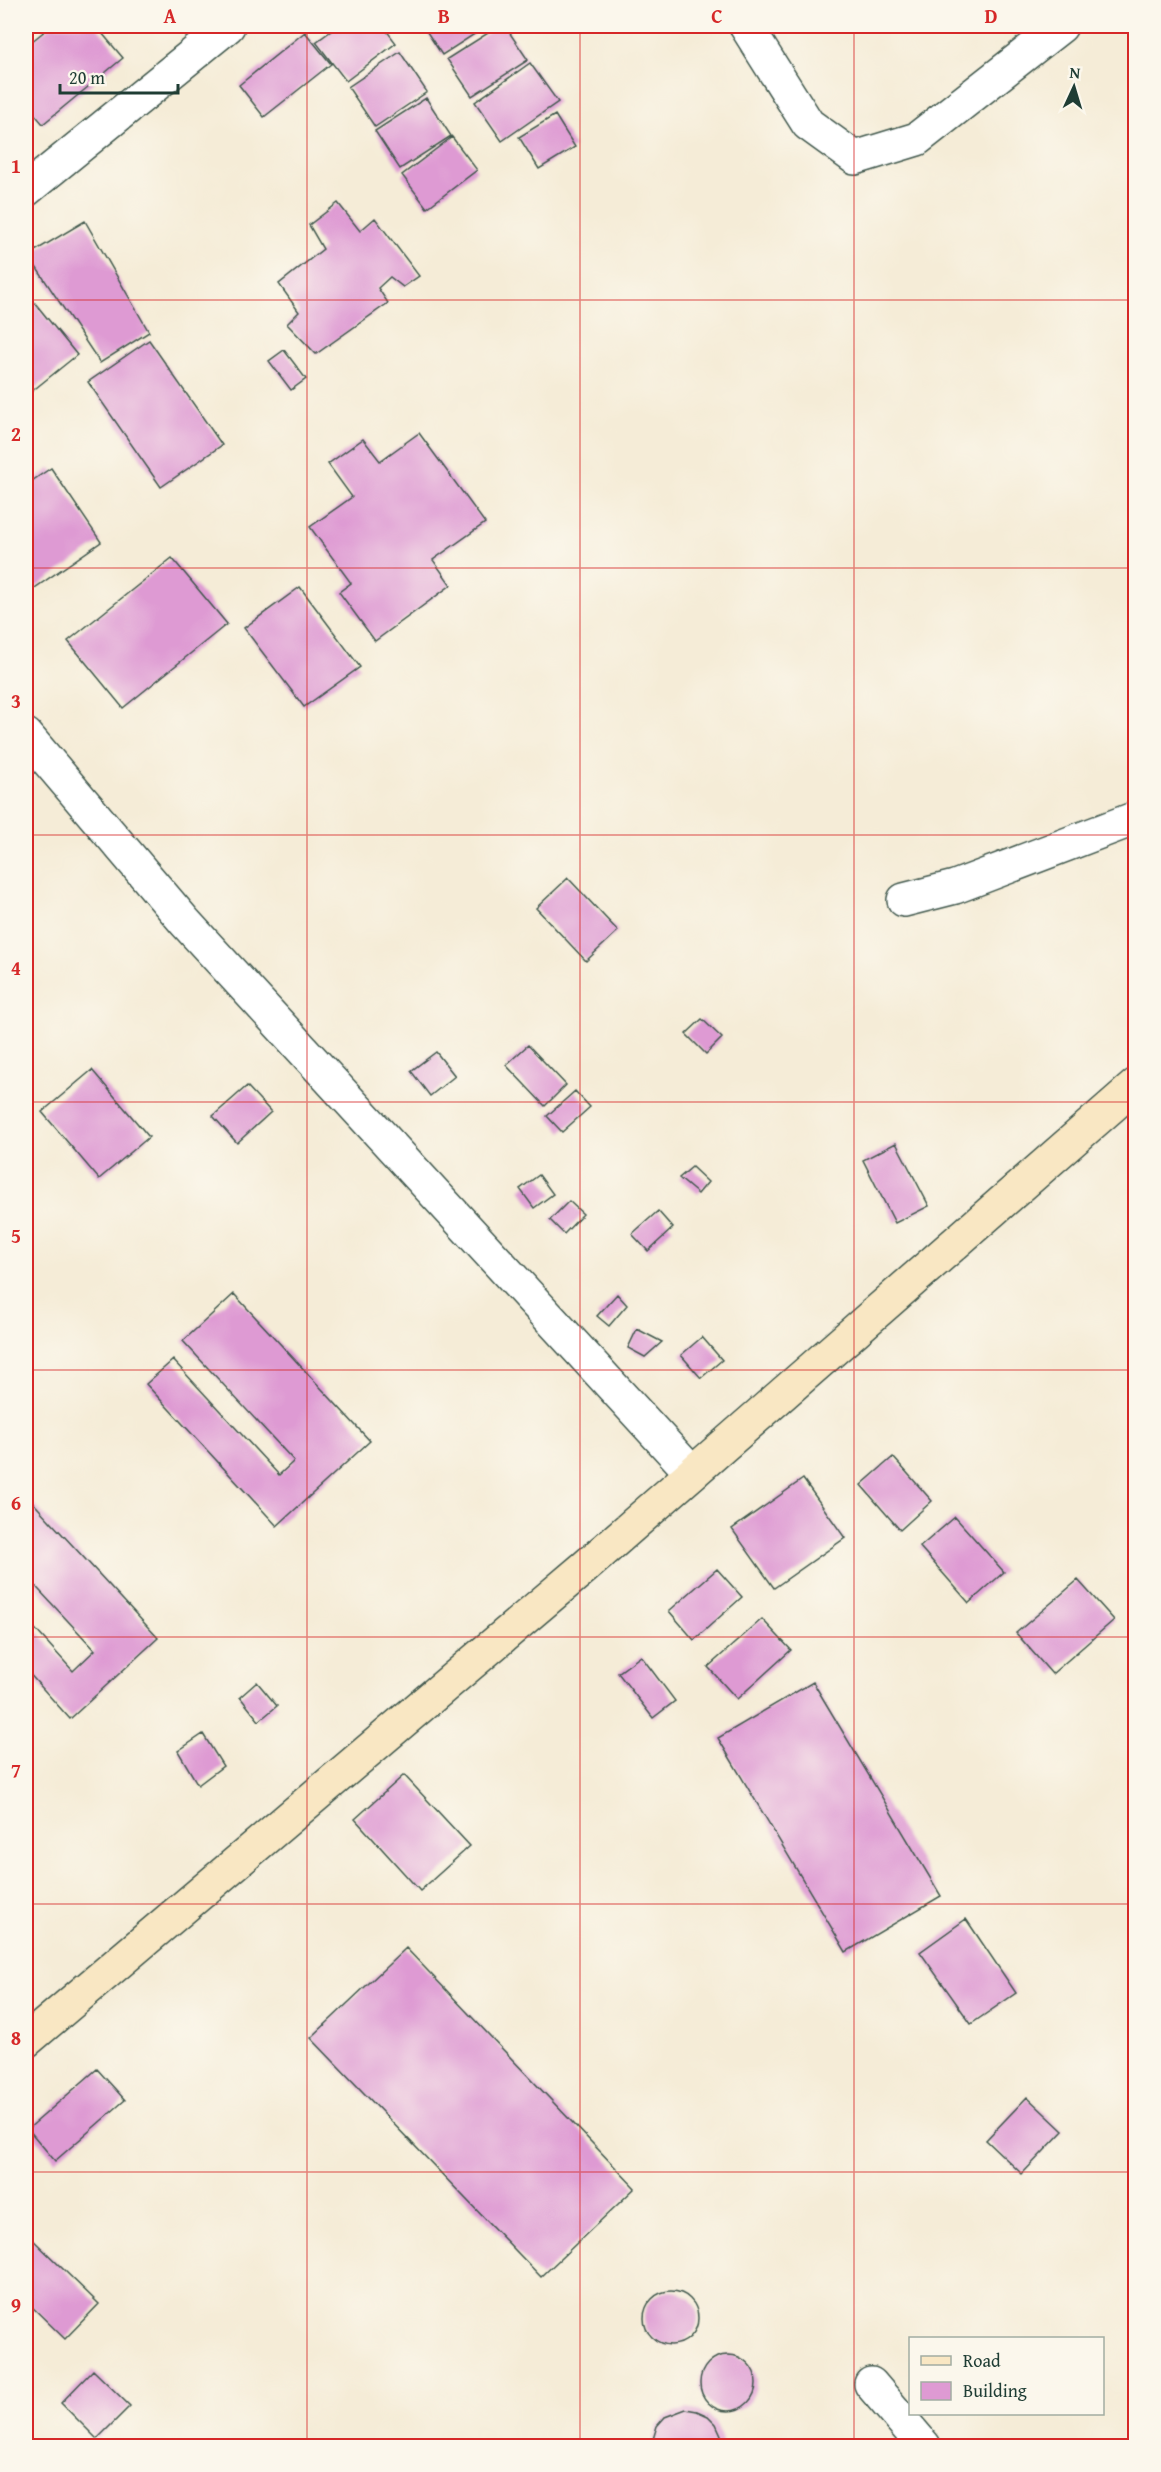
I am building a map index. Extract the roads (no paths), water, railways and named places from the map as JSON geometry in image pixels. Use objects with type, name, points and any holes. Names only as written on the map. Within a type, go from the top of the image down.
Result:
[{"type":"street","points":[[26,190],[228,26]]},
{"type":"street","points":[[746,26],[808,124],[855,159],[917,139],[1061,26]]},
{"type":"street","points":[[26,735],[184,922],[692,1473]]},
{"type":"street","points":[[904,900],[955,887],[1136,818]]},
{"type":"street","points":[[26,2041],[585,1567],[1136,1085]]},
{"type":"street","points":[[871,2384],[924,2446]]}]
